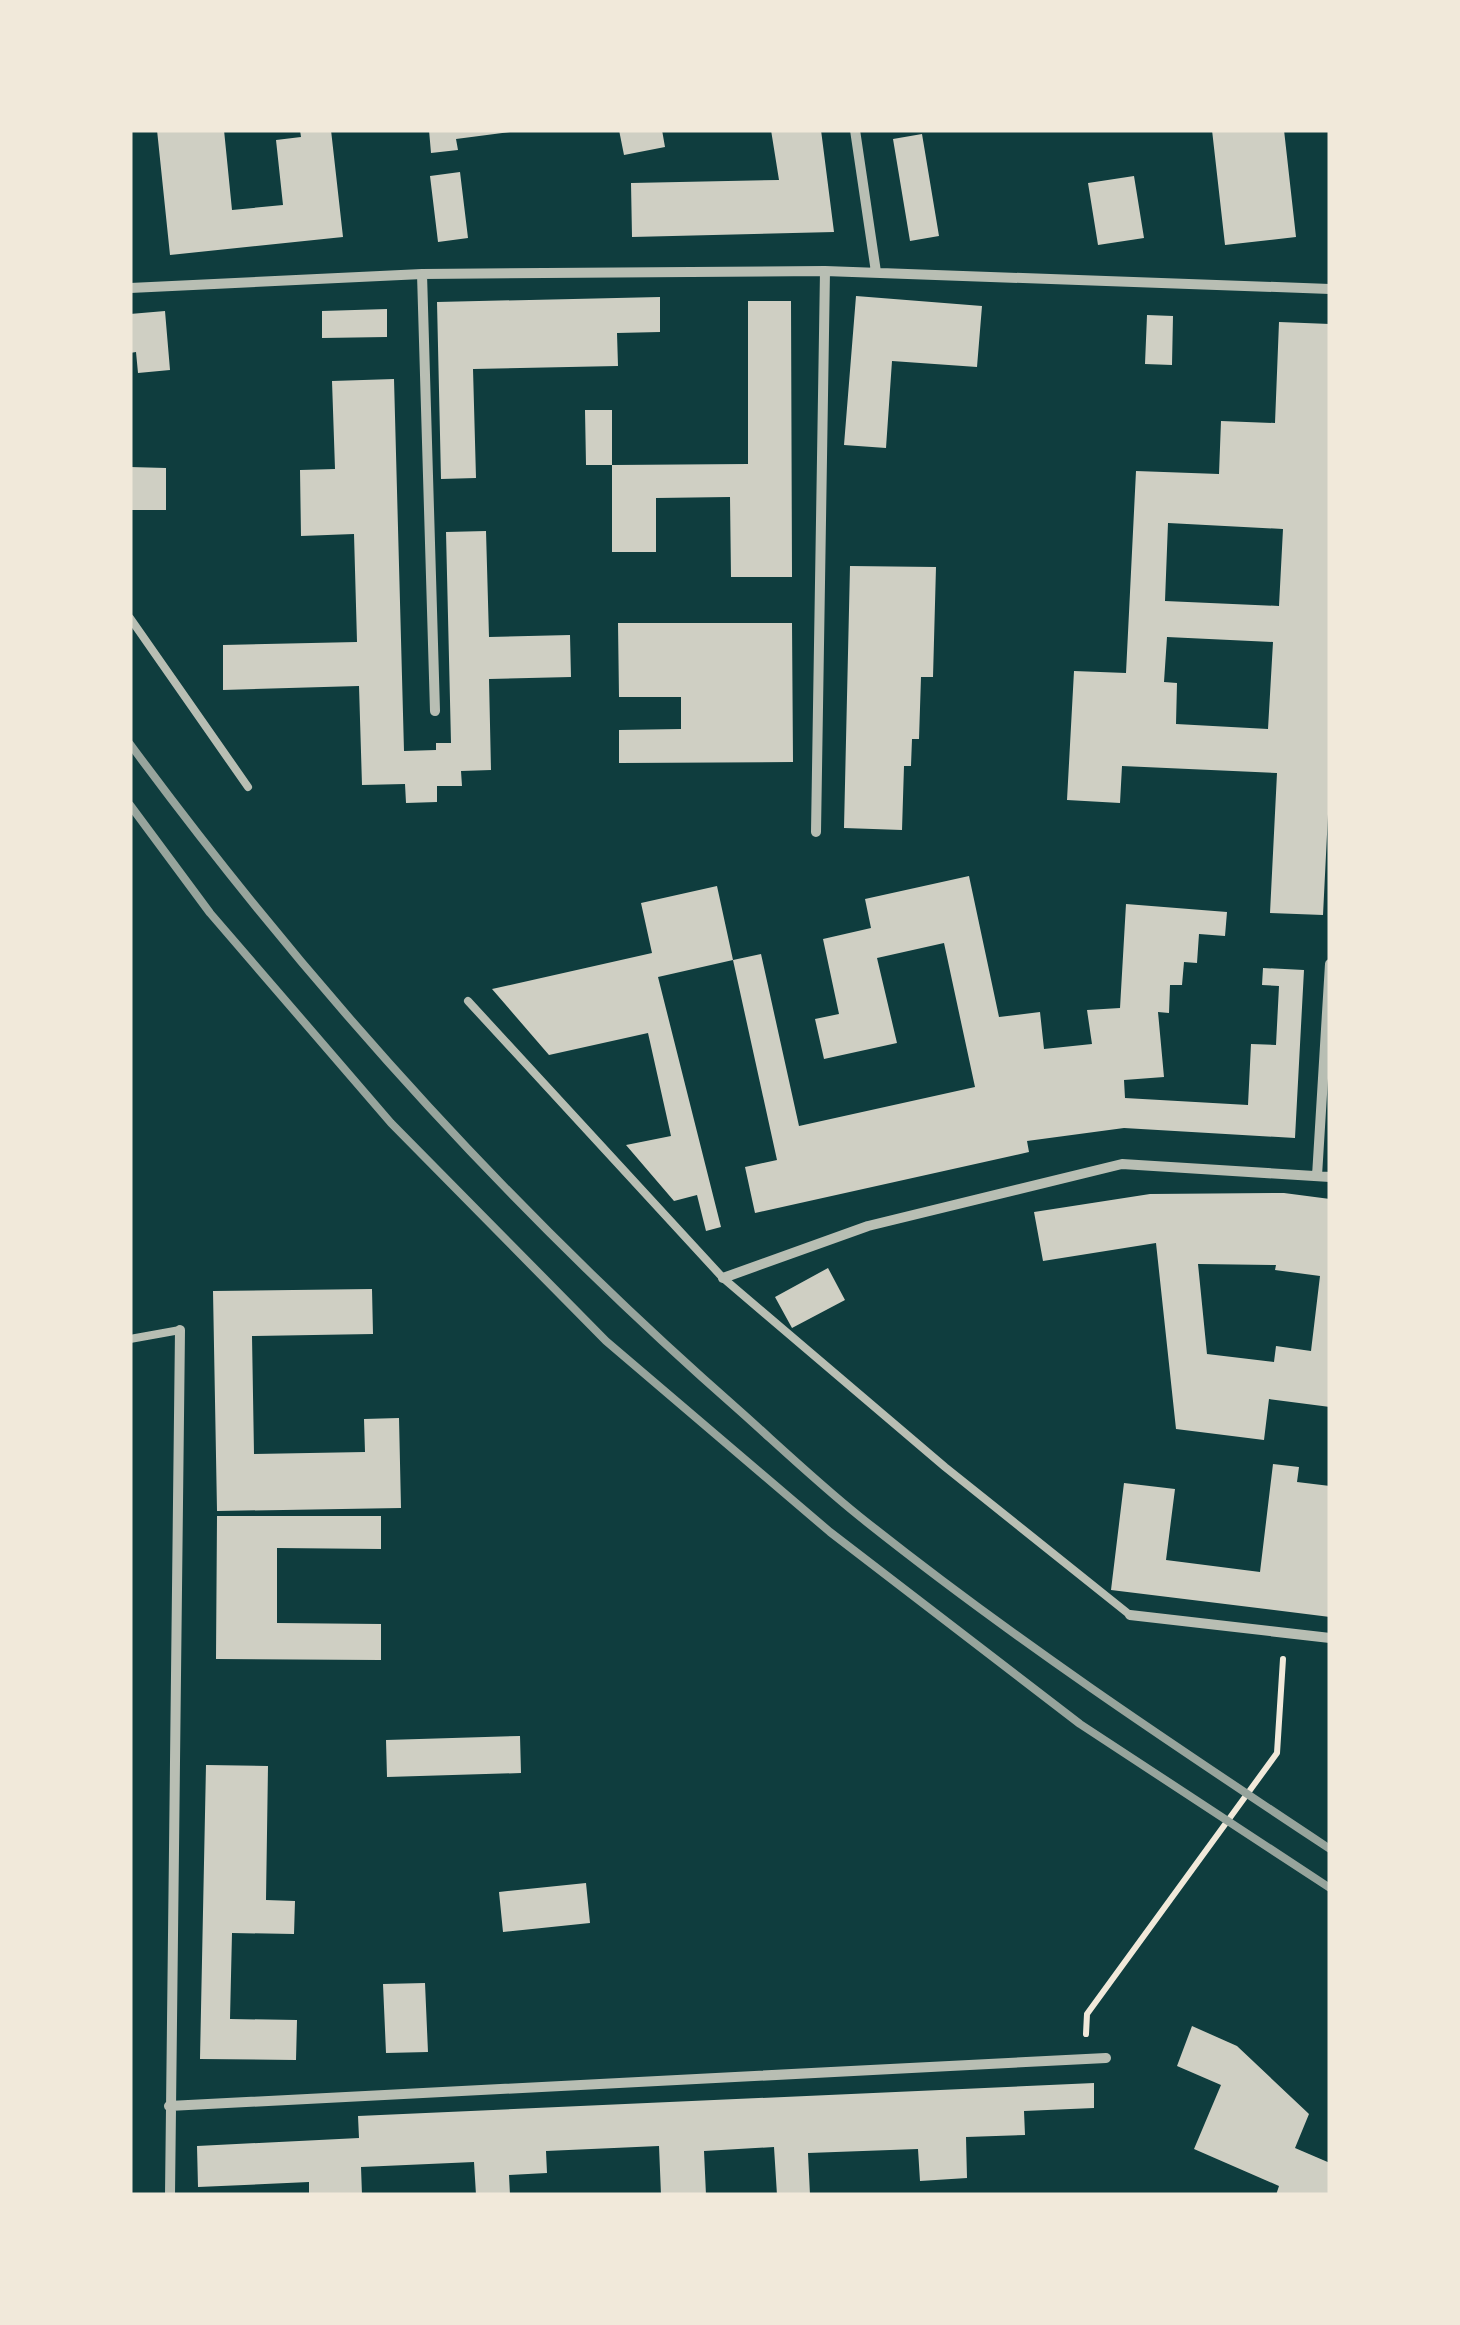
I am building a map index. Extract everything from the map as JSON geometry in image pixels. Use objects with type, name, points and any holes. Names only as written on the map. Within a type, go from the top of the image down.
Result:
[{"type":"street","points":[[855,130],[876,272]]},
{"type":"street","points":[[816,832],[825,271]]},
{"type":"street","points":[[130,288],[422,274],[825,271],[1330,289]]},
{"type":"street","points":[[422,274],[435,710]]},
{"type":"street","points":[[1316,1176],[1330,964]]},
{"type":"street","points":[[723,1278],[868,1226],[1122,1164],[1330,1177]]},
{"type":"street","points":[[170,2195],[180,1330]]},
{"type":"street","points":[[1130,1614],[1330,1638]]},
{"type":"street","points":[[169,2106],[1106,2058]]},
{"type":"lane","points":[[130,618],[248,787]]},
{"type":"lane","points":[[468,1002],[723,1278],[945,1467],[1130,1614]]},
{"type":"lane","points":[[130,1338],[180,1330]]},
{"type":"path","points":[[1086,2060],[1086,2014],[1277,1754],[1285,1633]]},
{"type":"building","points":[[157,130],[224,130],[232,210],[283,205],[276,140],[301,137],[300,130],[331,130],[343,237],[170,255]]},
{"type":"building","points":[[429,130],[510,132],[456,139],[458,150],[431,153]]},
{"type":"building","points":[[619,130],[662,130],[665,147],[624,155]]},
{"type":"building","points":[[771,130],[821,130],[834,232],[632,237],[631,183],[779,180]]},
{"type":"building","points":[[1212,130],[1284,130],[1296,237],[1225,245]]},
{"type":"building","points":[[922,134],[939,236],[910,241],[893,139]]},
{"type":"building","points":[[460,172],[468,238],[438,242],[430,176]]},
{"type":"building","points":[[1134,176],[1144,238],[1098,245],[1088,183]]},
{"type":"building","points":[[856,296],[982,306],[977,367],[892,361],[886,448],[844,445]]},
{"type":"building","points":[[660,297],[660,332],[617,333],[618,366],[473,369],[476,478],[441,479],[437,302]]},
{"type":"building","points":[[748,301],[791,301],[792,577],[731,577],[730,497],[656,498],[656,552],[612,552],[612,465],[748,464]]},
{"type":"building","points":[[387,309],[387,337],[322,338],[322,311]]},
{"type":"building","points":[[165,311],[170,370],[138,373],[136,352],[130,353],[130,314]]},
{"type":"building","points":[[1147,315],[1173,316],[1172,365],[1145,364]]},
{"type":"building","points":[[1279,322],[1330,324],[1330,774],[1323,915],[1270,913],[1277,773],[1122,766],[1120,803],[1067,800],[1074,671],[1126,673],[1136,471],[1219,474],[1221,421],[1275,423]],"holes":[[[1168,523],[1283,529],[1279,606],[1165,601]],[[1167,637],[1273,642],[1268,729],[1176,724],[1177,683],[1164,682]]]},
{"type":"building","points":[[394,379],[404,751],[436,750],[436,743],[451,743],[446,532],[486,531],[489,637],[570,635],[571,677],[489,679],[491,770],[461,771],[462,786],[437,786],[437,802],[406,803],[405,784],[362,785],[359,686],[223,690],[223,645],[357,642],[354,534],[301,536],[300,470],[335,469],[332,381]]},
{"type":"building","points":[[585,410],[612,410],[612,465],[586,465]]},
{"type":"building","points":[[130,467],[166,468],[166,510],[130,510]]},
{"type":"building","points":[[850,566],[936,567],[933,677],[921,677],[919,739],[912,739],[911,766],[904,766],[902,830],[844,828]]},
{"type":"building","points":[[618,623],[792,623],[793,762],[619,763],[619,730],[681,729],[681,697],[619,697]]},
{"type":"building","points":[[969,876],[999,1017],[1040,1012],[1044,1049],[1092,1044],[1087,1010],[1120,1008],[1126,904],[1227,912],[1225,936],[1199,934],[1197,963],[1184,962],[1182,985],[1170,985],[1169,1013],[1158,1012],[1164,1077],[1124,1080],[1125,1098],[1248,1105],[1251,1044],[1276,1045],[1279,986],[1262,985],[1263,968],[1304,970],[1295,1138],[1124,1128],[1027,1141],[1029,1152],[755,1213],[745,1167],[777,1160],[733,960],[761,954],[799,1126],[975,1087],[944,943],[877,958],[897,1043],[824,1059],[815,1019],[839,1014],[823,939],[871,928],[865,899]]},
{"type":"building","points":[[717,886],[733,960],[658,977],[721,1227],[706,1231],[697,1195],[674,1201],[626,1145],[671,1136],[648,1033],[549,1055],[492,989],[652,953],[641,903]]},
{"type":"building","points":[[1284,1193],[1330,1199],[1330,1407],[1269,1399],[1264,1440],[1176,1429],[1156,1243],[1043,1261],[1034,1212],[1150,1194]],"holes":[[[1198,1264],[1276,1265],[1275,1270],[1320,1276],[1311,1351],[1276,1346],[1274,1362],[1207,1354]]]},
{"type":"building","points":[[828,1268],[845,1300],[792,1328],[775,1297]]},
{"type":"building","points":[[372,1289],[373,1334],[252,1336],[254,1454],[365,1452],[364,1419],[399,1418],[401,1508],[217,1511],[213,1291]]},
{"type":"building","points":[[1273,1464],[1299,1467],[1297,1482],[1330,1486],[1330,1617],[1111,1590],[1124,1483],[1175,1489],[1166,1560],[1260,1572]]},
{"type":"building","points":[[217,1516],[381,1516],[381,1549],[277,1548],[277,1623],[381,1624],[381,1660],[216,1659]]},
{"type":"building","points":[[520,1736],[521,1773],[387,1777],[386,1740]]},
{"type":"building","points":[[206,1765],[268,1766],[266,1900],[295,1901],[294,1934],[232,1933],[230,2019],[297,2020],[296,2060],[200,2059]]},
{"type":"building","points":[[586,1883],[590,1923],[503,1932],[499,1892]]},
{"type":"building","points":[[425,1983],[428,2052],[386,2053],[383,1984]]},
{"type":"building","points":[[1192,2026],[1237,2046],[1309,2114],[1295,2148],[1330,2163],[1330,2195],[1276,2195],[1279,2186],[1194,2149],[1221,2085],[1177,2066]]},
{"type":"building","points":[[1094,2083],[1094,2108],[1024,2111],[1025,2135],[966,2137],[967,2178],[920,2181],[918,2149],[808,2153],[810,2195],[777,2195],[774,2147],[704,2151],[706,2195],[661,2195],[659,2146],[546,2151],[547,2173],[509,2175],[510,2195],[476,2195],[474,2162],[361,2167],[362,2195],[309,2195],[309,2182],[198,2187],[197,2146],[359,2138],[358,2116]]},
{"type":"railway","points":[[130,744],[342,1010],[495,1177],[657,1336],[829,1491],[973,1604],[1330,1849]]},
{"type":"railway","points":[[130,805],[210,913],[391,1123],[606,1341],[830,1532],[1080,1724],[1330,1888]]}]
